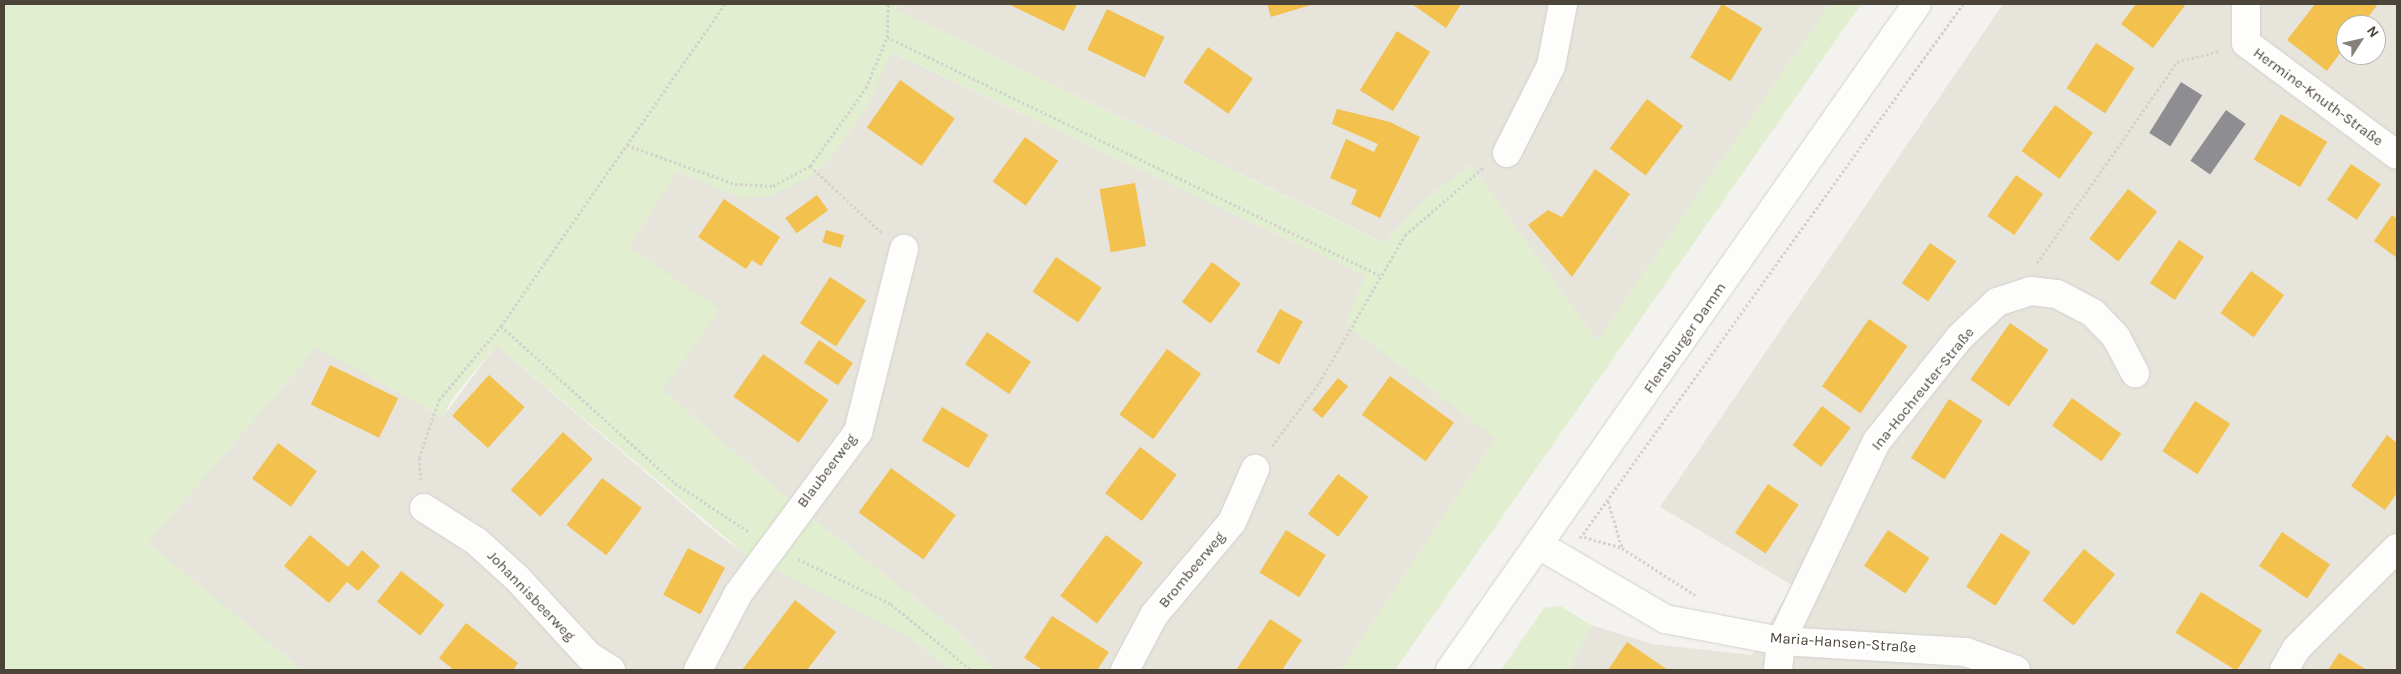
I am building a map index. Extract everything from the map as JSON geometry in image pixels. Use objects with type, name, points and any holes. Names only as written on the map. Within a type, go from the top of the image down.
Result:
[{"type":"street","points":[[1507,153],[1551,66],[1563,4]]},
{"type":"street","name":"Flensburger Damm","points":[[1450,670],[1540,545],[1917,4]]},
{"type":"street","name":"Hermine-Knuth-Straße","points":[[2246,4],[2246,44],[2397,155]]},
{"type":"street","name":"Blaubeerweg","points":[[698,670],[738,594],[770,546],[858,432],[904,249]]},
{"type":"street","name":"Ina-Hochreuter-Straße","points":[[1778,670],[1781,641],[1878,441],[1960,338],[1997,302],[2031,291],[2057,294],[2093,313],[2116,337],[2135,373]]},
{"type":"street","name":"Brombeerweg","points":[[1125,670],[1154,616],[1232,522],[1255,469]]},
{"type":"street","name":"Johannisbeerweg","points":[[424,508],[476,541],[517,578],[589,656],[611,670]]},
{"type":"street","name":"Maria-Hansen-Straße","points":[[1540,545],[1665,619],[1781,641],[1966,652],[2016,670]]},
{"type":"street","points":[[2284,670],[2296,649],[2397,548]]},
{"type":"path","points":[[424,508],[419,458],[439,400],[501,326],[725,4]]},
{"type":"path","points":[[627,145],[736,184],[773,186],[810,166],[866,88],[887,37],[888,4]]},
{"type":"path","points":[[1565,560],[1963,4]]},
{"type":"path","points":[[887,37],[1379,275]]},
{"type":"path","points":[[2031,291],[2038,259],[2177,62],[2246,44]]},
{"type":"path","points":[[1255,469],[1318,382],[1379,275],[1405,235],[1428,211],[1507,153]]},
{"type":"path","points":[[810,166],[864,221],[904,249]]},
{"type":"path","points":[[501,326],[681,488],[770,546],[891,604],[971,670]]},
{"type":"path","points":[[1608,500],[1622,548]]},
{"type":"path","points":[[1581,536],[1622,548],[1699,597]]},
{"type":"shaded area","points":[[898,4],[1830,4],[1597,341],[1471,165],[1425,199],[1385,243],[897,10]]},
{"type":"shaded area","points":[[2003,4],[2397,4],[2397,670],[1569,670],[1591,625],[1652,644],[1752,655],[1792,585],[1660,507]]},
{"type":"shaded area","points":[[891,52],[1366,276],[1496,439],[1341,670],[994,670],[954,629],[794,504],[663,390],[629,247],[677,171],[742,198],[828,161],[866,109]]},
{"type":"shaded area","points":[[496,345],[721,537],[750,557],[907,635],[951,670],[302,670],[147,543],[317,347],[443,417]]},
{"type":"green space","points":[[4,4],[898,4],[897,10],[1384,243],[1425,199],[1471,165],[1597,341],[1830,4],[1861,4],[1395,670],[1341,670],[1496,439],[1345,324],[1365,276],[892,52],[866,109],[828,161],[808,178],[767,197],[742,198],[677,171],[629,247],[720,309],[663,390],[794,504],[954,629],[994,670],[951,670],[907,635],[745,554],[496,345],[452,399],[443,418],[317,347],[148,543],[302,670],[4,670]]},
{"type":"green space","points":[[1560,606],[1591,625],[1569,670],[1501,670],[1544,608]]},
{"type":"building: Wohnen","points":[[1008,4],[1077,4],[1064,31]]},
{"type":"building: Wohnen","points":[[1267,4],[1314,4],[1271,17]]},
{"type":"building: Wohnen","points":[[1412,4],[1461,4],[1446,28]]},
{"type":"building: Wohnen","points":[[1722,4],[1762,28],[1730,81],[1690,57]]},
{"type":"building: Wohnen","points":[[2136,4],[2186,4],[2153,48],[2121,24]]},
{"type":"building: Wohnen","points":[[2315,4],[2378,4],[2370,15],[2336,15],[2336,59],[2327,71],[2287,40]]},
{"type":"building: Wohnen","points":[[1107,9],[1165,37],[1145,78],[1087,49]]},
{"type":"building: Wohnen","points":[[1397,31],[1430,52],[1393,111],[1360,90]]},
{"type":"building: Wohnen","points":[[2096,43],[2135,68],[2105,113],[2067,88]]},
{"type":"building: Wohnen","points":[[1208,47],[1253,79],[1228,114],[1183,82]]},
{"type":"building: Wohnen","points":[[900,80],[955,118],[922,166],[867,128]]},
{"type":"building: Wohnen","points":[[1647,99],[1683,126],[1646,176],[1610,149]]},
{"type":"building: Wohnen","points":[[2055,105],[2093,133],[2060,179],[2021,151]]},
{"type":"building: Wohnen","points":[[1337,109],[1390,122],[1420,137],[1380,218],[1351,204],[1357,190],[1330,178],[1346,139],[1374,152],[1378,144],[1332,124]]},
{"type":"building: Wohnen","points":[[2281,114],[2327,142],[2300,187],[2254,159]]},
{"type":"building: Wohnen","points":[[1025,137],[1058,161],[1026,206],[993,181]]},
{"type":"building: Wohnen","points":[[2351,164],[2381,184],[2357,220],[2327,200]]},
{"type":"building: Wohnen","points":[[1595,169],[1630,194],[1572,277],[1528,225],[1548,210],[1562,217]]},
{"type":"building: Wohnen","points":[[2016,175],[2043,194],[2014,235],[1987,216]]},
{"type":"building: Wohnen","points":[[1135,183],[1146,246],[1111,252],[1100,189]]},
{"type":"building: Wohnen","points":[[2128,189],[2157,212],[2118,261],[2089,239]]},
{"type":"building: Wohnen","points":[[817,195],[828,210],[797,233],[785,218]]},
{"type":"building: Wohnen","points":[[724,199],[780,237],[761,266],[752,260],[746,269],[698,237]]},
{"type":"building: Wohnen","points":[[2392,215],[2397,219],[2397,258],[2374,241]]},
{"type":"building: Wohnen","points":[[826,230],[844,235],[841,248],[822,242]]},
{"type":"building: Wohnen","points":[[2179,240],[2204,257],[2175,300],[2150,283]]},
{"type":"building: Wohnen","points":[[1930,243],[1956,261],[1928,301],[1902,283]]},
{"type":"building: Wohnen","points":[[1056,257],[1102,288],[1078,323],[1033,292]]},
{"type":"building: Wohnen","points":[[1212,262],[1241,284],[1211,324],[1182,302]]},
{"type":"building: Wohnen","points":[[2251,271],[2284,295],[2254,337],[2220,313]]},
{"type":"building: Wohnen","points":[[830,277],[866,300],[836,347],[800,323]]},
{"type":"building: Wohnen","points":[[1280,309],[1303,322],[1279,364],[1256,352]]},
{"type":"building: Wohnen","points":[[1869,319],[1908,346],[1860,413],[1822,386]]},
{"type":"building: Wohnen","points":[[2010,323],[2049,350],[2009,406],[1970,380]]},
{"type":"building: Wohnen","points":[[987,332],[1031,362],[1009,394],[965,364]]},
{"type":"building: Wohnen","points":[[819,340],[853,363],[838,385],[804,362]]},
{"type":"building: Wohnen","points":[[1167,349],[1201,374],[1153,439],[1119,415]]},
{"type":"building: Wohnen","points":[[763,354],[829,400],[799,442],[733,397]]},
{"type":"building: Wohnen","points":[[330,365],[398,398],[379,438],[311,405]]},
{"type":"building: Wohnen","points":[[489,375],[525,407],[488,448],[452,416]]},
{"type":"building: Wohnen","points":[[1390,376],[1454,422],[1426,461],[1362,415]]},
{"type":"building: Wohnen","points":[[1338,378],[1348,386],[1322,418],[1312,410]]},
{"type":"building: Wohnen","points":[[2072,398],[2121,434],[2101,461],[2052,426]]},
{"type":"building: Wohnen","points":[[1949,399],[1983,421],[1944,479],[1911,458]]},
{"type":"building: Wohnen","points":[[2195,401],[2230,424],[2198,474],[2162,451]]},
{"type":"building: Wohnen","points":[[1822,406],[1851,428],[1821,467],[1793,445]]},
{"type":"building: Wohnen","points":[[942,407],[988,435],[968,468],[922,440]]},
{"type":"building: Wohnen","points":[[563,432],[593,459],[541,517],[511,490]]},
{"type":"building: Wohnen","points":[[2387,435],[2397,443],[2397,493],[2385,510],[2351,486]]},
{"type":"building: Wohnen","points":[[278,443],[317,471],[291,507],[252,479]]},
{"type":"building: Wohnen","points":[[1140,447],[1177,475],[1142,521],[1105,493]]},
{"type":"building: Wohnen","points":[[891,468],[956,515],[923,560],[859,512]]},
{"type":"building: Wohnen","points":[[1338,474],[1368,497],[1338,537],[1308,514]]},
{"type":"building: Wohnen","points":[[602,478],[642,508],[606,555],[566,525]]},
{"type":"building: Wohnen","points":[[1768,484],[1799,505],[1766,554],[1735,533]]},
{"type":"building: Wohnen","points":[[1286,530],[1326,555],[1299,597],[1260,572]]},
{"type":"building: Wohnen","points":[[1888,530],[1929,558],[1905,594],[1864,566]]},
{"type":"building: Wohnen","points":[[2282,532],[2330,564],[2307,598],[2259,566]]},
{"type":"building: Wohnen","points":[[2001,533],[2030,552],[1995,606],[1966,587]]},
{"type":"building: Wohnen","points":[[310,535],[348,567],[362,550],[380,566],[358,591],[347,582],[329,603],[284,566]]},
{"type":"building: Wohnen","points":[[1106,535],[1143,563],[1097,623],[1060,596]]},
{"type":"building: Wohnen","points":[[688,548],[725,568],[700,615],[663,595]]},
{"type":"building: Wohnen","points":[[2084,549],[2115,574],[2074,625],[2042,600]]},
{"type":"building: Wohnen","points":[[401,571],[444,605],[420,636],[377,602]]},
{"type":"building: Wohnen","points":[[2201,592],[2262,630],[2237,670],[2176,633]]},
{"type":"building: Wohnen","points":[[795,600],[836,632],[807,670],[742,670]]},
{"type":"building: Wohnen","points":[[1052,616],[1109,652],[1097,670],[1043,670],[1024,658]]},
{"type":"building: Wohnen","points":[[1270,619],[1302,640],[1282,670],[1236,670]]},
{"type":"building: Wohnen","points":[[466,623],[518,663],[513,670],[454,670],[439,658]]},
{"type":"building: Wohnen","points":[[1627,642],[1668,670],[1608,670]]},
{"type":"building: Wohnen","points":[[2339,653],[2367,670],[2328,670]]},
{"type":"building: Industrie","points":[[2181,82],[2202,95],[2170,146],[2149,133]]},
{"type":"building: Industrie","points":[[2226,110],[2246,124],[2210,175],[2190,161]]}]
